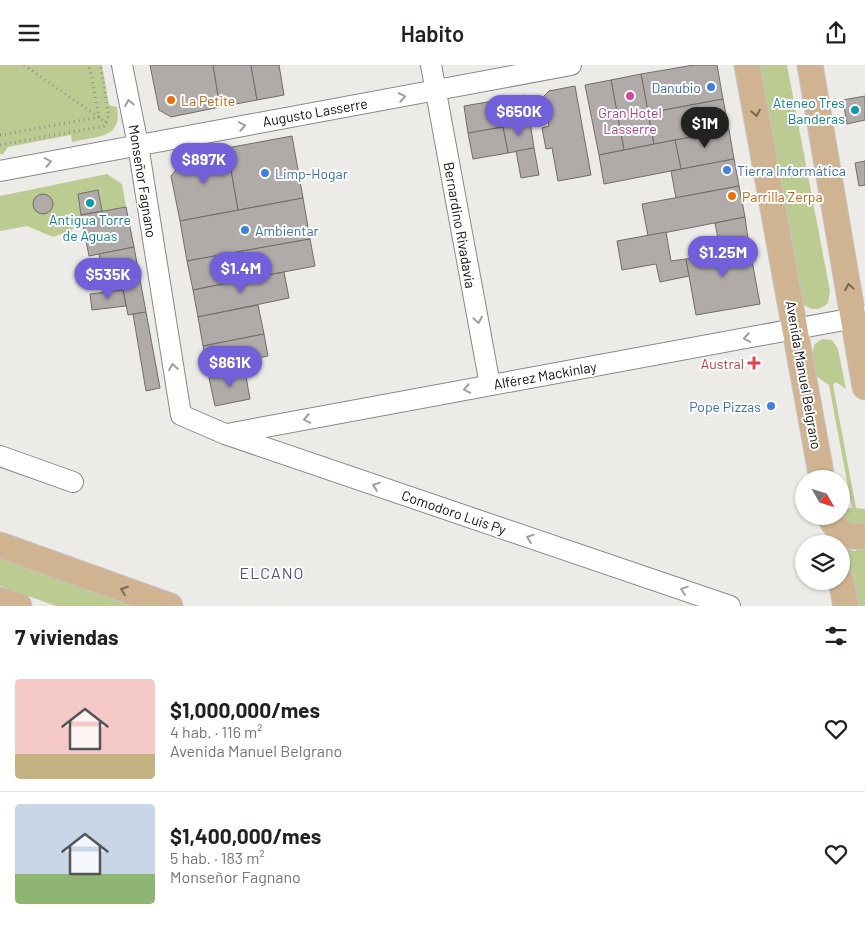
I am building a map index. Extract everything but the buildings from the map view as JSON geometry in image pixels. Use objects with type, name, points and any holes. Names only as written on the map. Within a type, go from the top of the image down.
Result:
[{"type":"main road","name":"Avenida Manuel Belgrano","points":[[747,65],[820,470]]},
{"type":"main road","points":[[810,65],[860,317],[865,387]]},
{"type":"main road","points":[[834,525],[842,533],[852,536],[865,535]]},
{"type":"main road","points":[[0,545],[157,604]]},
{"type":"main road","points":[[843,590],[846,606]]},
{"type":"main road","points":[[0,599],[19,606]]},
{"type":"street","name":"Monseñor Fagnano","points":[[122,65],[138,145],[180,415]]},
{"type":"street","name":"Bernardino Rivadavia","points":[[431,65],[490,385]]},
{"type":"street","name":"Augusto Lasserre","points":[[0,171],[571,65]]},
{"type":"street","name":"Alférez Mackinlay","points":[[225,434],[860,317]]},
{"type":"street","name":"Comodoro Luis Py","points":[[180,415],[225,434],[730,606]]},
{"type":"street","points":[[0,456],[73,482]]},
{"type":"path","points":[[24,65],[107,123]]},
{"type":"path","points":[[89,65],[99,117]]},
{"type":"path","points":[[0,145],[100,128],[107,123],[109,115],[100,65]]},
{"type":"path","points":[[0,135],[99,117]]},
{"type":"green space","points":[[0,65],[102,65],[109,105],[117,107],[118,117],[116,125],[112,131],[99,137],[72,142],[71,135],[8,147],[3,154],[0,154]]},
{"type":"green space","points":[[756,65],[787,65],[830,291],[828,303],[818,309],[811,309],[802,303]]},
{"type":"green space","points":[[107,174],[122,184],[126,207],[102,211],[98,190],[78,194],[81,215],[72,230],[53,237],[27,226],[0,231],[0,196]]},
{"type":"green space","points":[[822,339],[832,340],[838,349],[846,389],[836,382],[833,385],[849,470],[845,470],[829,385],[816,376],[812,355],[814,345]]},
{"type":"green space","points":[[850,476],[856,508],[865,509],[865,524],[853,529],[850,525],[850,508],[852,508]]},
{"type":"green space","points":[[865,548],[865,606],[857,606],[850,572],[850,550],[854,551]]},
{"type":"green space","points":[[0,552],[138,606],[56,606],[0,586]]},
{"type":"place","name":"Danubio","points":[[711,87]]},
{"type":"place","name":"Gran Hotel Lasserre","points":[[630,96]]},
{"type":"place","name":"La Petite","points":[[171,100]]},
{"type":"place","name":"Ateneo Tres Banderas","points":[[855,110]]},
{"type":"place","name":"Tierra Informática","points":[[727,170]]},
{"type":"place","name":"Limp-Hogar","points":[[265,173]]},
{"type":"place","name":"Parrilla Zerpa","points":[[732,196]]},
{"type":"place","name":"Antigua Torre de Aguas","points":[[90,203]]},
{"type":"place","name":"Ambientar","points":[[245,230]]},
{"type":"place","name":"Austral","points":[[754,363]]},
{"type":"place","name":"Pope Pizzas","points":[[771,406]]},
{"type":"district","name":"ELCANO","points":[[272,572]]}]
